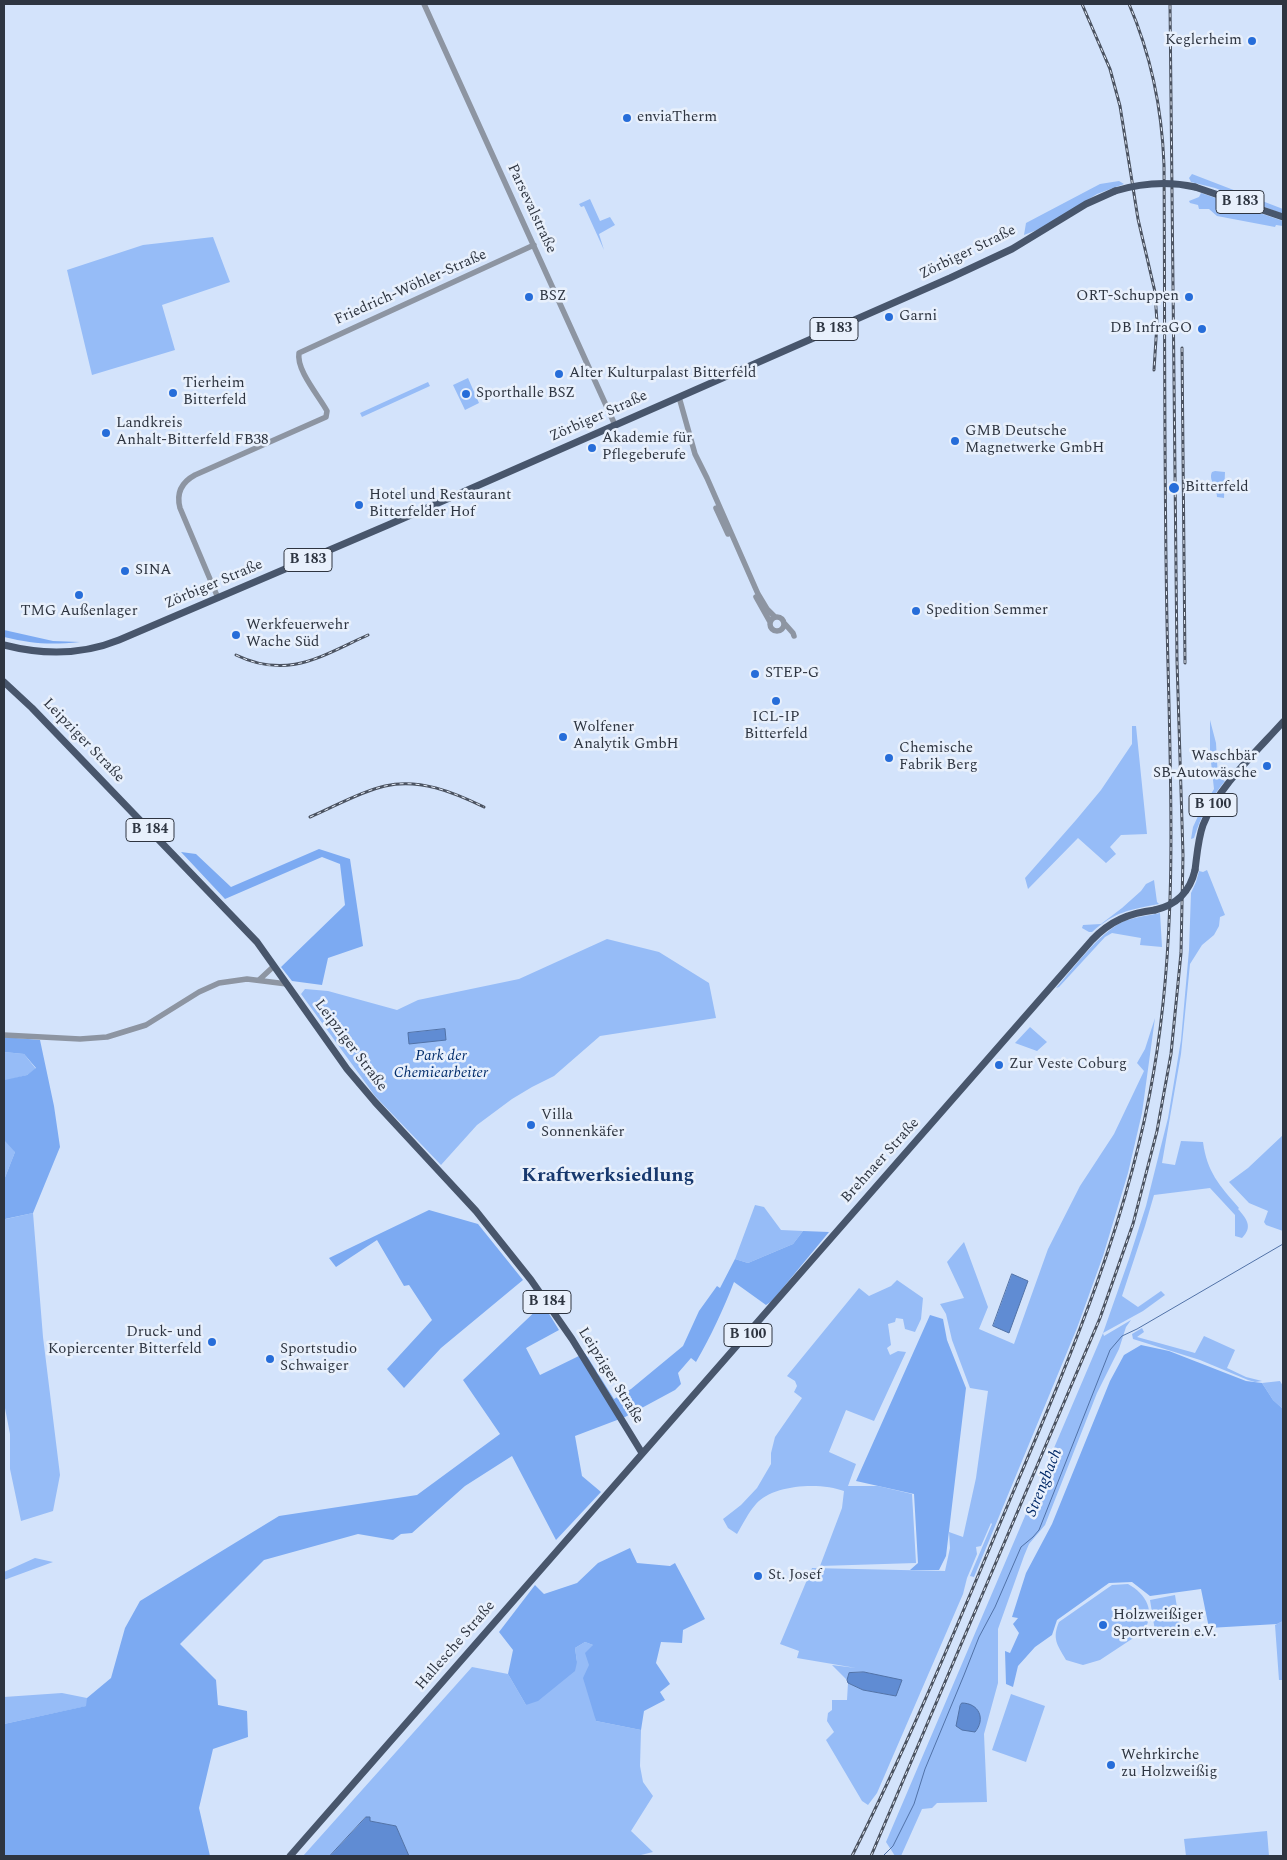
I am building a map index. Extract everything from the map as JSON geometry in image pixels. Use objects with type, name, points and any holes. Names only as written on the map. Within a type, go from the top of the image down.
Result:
[{"type":"main road","name":"Zörbiger Straße","points":[[5,646],[53,652],[73,652],[120,640],[616,425],[991,259],[1036,235],[1086,204],[1115,191],[1152,184],[1172,183],[1195,187],[1283,218]]},
{"type":"main road","name":"Leipziger Straße","points":[[4,682],[246,929],[347,1069],[476,1211],[512,1255],[559,1319],[642,1453]]},
{"type":"main road","name":"Brehnaer Straße","points":[[642,1453],[1098,934],[1110,924],[1125,916],[1167,906],[1180,898],[1192,882],[1200,834],[1215,801],[1283,722]]},
{"type":"main road","name":"Hallesche Straße","points":[[290,1856],[642,1453]]},
{"type":"street","name":"Parsevalstraße","points":[[424,4],[616,425]]},
{"type":"street","name":"Friedrich-Wöhler-Straße","points":[[218,598],[180,508],[179,492],[186,482],[195,475],[322,420],[327,416],[325,408],[302,368],[298,358],[299,353],[534,245]]},
{"type":"street","points":[[679,397],[704,479],[753,591],[773,630],[778,631],[783,627],[782,618],[775,617],[770,613],[762,600],[707,478],[702,472]]},
{"type":"street","points":[[770,622],[775,617]]},
{"type":"street","points":[[260,980],[274,966]]},
{"type":"street","points":[[4,1035],[80,1039],[115,1035],[146,1025],[208,987],[230,980],[260,980],[287,984]]},
{"type":"green space","points":[[1192,174],[1283,209],[1283,214],[1215,188],[1191,182],[1189,178]]},
{"type":"green space","points":[[1119,181],[1124,184],[1097,194],[1042,228],[1024,235],[1026,223],[1100,184]]},
{"type":"green space","points":[[1201,193],[1283,221],[1283,226],[1276,225],[1275,227],[1217,216],[1209,209],[1199,209],[1198,205],[1189,201],[1199,197]]},
{"type":"green space","points":[[590,199],[600,221],[610,217],[615,225],[599,234],[604,250],[584,206],[581,207],[579,204]]},
{"type":"green space","points":[[213,237],[230,282],[162,305],[175,350],[92,375],[67,270],[143,245]]},
{"type":"green space","name":"Sporthalle BSZ","points":[[468,378],[479,403],[465,410],[453,385]]},
{"type":"green space","points":[[428,382],[430,386],[362,417],[360,413]]},
{"type":"green space","points":[[1212,472],[1225,472],[1224,498],[1217,497],[1211,478]]},
{"type":"green space","points":[[1210,720],[1216,743],[1218,778],[1225,781],[1210,801],[1194,838],[1191,839],[1193,827],[1214,789],[1210,753]]},
{"type":"green space","points":[[1132,726],[1136,726],[1147,834],[1121,835],[1110,847],[1116,854],[1106,863],[1078,838],[1028,889],[1025,878],[1101,790],[1132,744]]},
{"type":"green space","points":[[1207,870],[1225,915],[1220,917],[1219,926],[1214,935],[1202,945],[1190,964],[1181,1054],[1162,1163],[1175,1165],[1181,1141],[1203,1142],[1208,1162],[1215,1178],[1239,1208],[1248,1223],[1248,1227],[1242,1238],[1235,1236],[1235,1215],[1210,1188],[1154,1195],[1122,1296],[1138,1307],[1161,1291],[1165,1295],[1143,1311],[1103,1333],[1146,1206],[1168,1118],[1181,1040],[1189,950],[1191,893],[1199,871]]},
{"type":"green space","points":[[1154,880],[1157,902],[1159,904],[1123,912],[1092,932],[1082,928],[1083,925],[1101,924],[1122,908],[1146,884]]},
{"type":"green space","points":[[1160,913],[1162,947],[1140,945],[1141,938],[1112,933],[1105,937],[1056,988],[1095,943],[1113,928],[1127,920]]},
{"type":"green space","name":"Park der Chemiearbeiter","points":[[607,939],[659,952],[709,983],[716,1018],[600,1036],[554,1076],[512,1099],[477,1125],[441,1165],[375,1096],[301,994],[305,989],[328,991],[397,1010],[418,1000],[519,979]]},
{"type":"green space","points":[[1155,1018],[1142,1113],[1128,1173],[1103,1256],[1077,1328],[974,1577],[970,1576],[991,1523],[981,1546],[976,1547],[977,1554],[967,1578],[963,1594],[877,1793],[868,1805],[862,1801],[826,1740],[834,1732],[827,1721],[828,1713],[832,1710],[832,1700],[847,1700],[848,1683],[863,1690],[896,1696],[870,1673],[849,1673],[847,1680],[832,1665],[856,1668],[797,1658],[799,1651],[780,1644],[812,1568],[945,1571],[950,1548],[949,1532],[963,1537],[976,1478],[988,1391],[970,1388],[952,1340],[946,1314],[940,1304],[964,1298],[947,1262],[964,1242],[988,1307],[979,1329],[1014,1344],[1048,1249],[1080,1186],[1114,1134],[1144,1071],[1137,1063],[1145,1049]]},
{"type":"green space","points":[[1030,1027],[1047,1042],[1037,1051],[1015,1043]]},
{"type":"green space","points":[[4,1052],[24,1054],[36,1069],[27,1075],[5,1081],[15,1152],[4,1180]]},
{"type":"green space","points":[[1283,1135],[1283,1231],[1266,1225],[1264,1222],[1268,1211],[1249,1203],[1229,1182],[1248,1168]]},
{"type":"green space","points":[[755,1205],[764,1207],[781,1230],[803,1231],[793,1244],[748,1263],[735,1259]]},
{"type":"green space","points":[[4,1213],[6,1219],[33,1213],[43,1337],[60,1475],[53,1511],[21,1521],[10,1469],[10,1434],[4,1403]]},
{"type":"green space","points":[[897,1280],[923,1298],[921,1319],[915,1332],[905,1329],[903,1319],[896,1318],[895,1322],[888,1324],[891,1345],[887,1348],[890,1355],[898,1351],[906,1352],[874,1421],[846,1410],[829,1452],[856,1464],[848,1486],[878,1486],[912,1494],[916,1563],[820,1566],[842,1508],[844,1491],[823,1486],[785,1489],[764,1497],[756,1504],[737,1534],[728,1528],[723,1519],[741,1505],[757,1488],[771,1464],[771,1453],[775,1437],[802,1398],[794,1392],[797,1386],[795,1381],[787,1376],[859,1288],[869,1296],[891,1286]]},
{"type":"green space","points":[[1131,1320],[1126,1327],[1119,1349],[1097,1393],[1045,1525],[1029,1544],[998,1629],[998,1683],[984,1734],[987,1802],[937,1803],[932,1808],[922,1809],[901,1856],[895,1856],[886,1842],[1103,1333],[1104,1336]]},
{"type":"green space","points":[[1142,1328],[1144,1332],[1137,1337],[1195,1353],[1204,1336],[1235,1350],[1227,1368],[1246,1377],[1262,1381],[1248,1380],[1200,1360],[1133,1339],[1132,1334]]},
{"type":"green space","points":[[1280,1381],[1283,1386],[1283,1409],[1273,1400],[1262,1383]]},
{"type":"green space","points":[[35,1558],[53,1562],[4,1580],[4,1572]]},
{"type":"green space","points":[[1128,1584],[1140,1593],[1147,1604],[1149,1617],[1144,1631],[1100,1660],[1083,1665],[1066,1660],[1056,1641],[1059,1622],[1112,1585]]},
{"type":"green space","points":[[1175,1595],[1181,1632],[1156,1637],[1150,1600]]},
{"type":"green space","points":[[1283,1621],[1283,1680],[1279,1680],[1275,1625]]},
{"type":"green space","points":[[585,1642],[593,1645],[589,1665],[596,1721],[641,1730],[640,1766],[643,1782],[653,1796],[631,1831],[653,1852],[637,1856],[409,1856],[396,1826],[370,1821],[370,1817],[365,1817],[330,1856],[303,1856],[472,1667],[508,1674],[526,1705],[577,1662],[575,1648]]},
{"type":"green space","points":[[62,1693],[87,1698],[87,1706],[4,1724],[4,1697]]},
{"type":"green space","points":[[1011,1694],[1045,1706],[1026,1762],[992,1750]]},
{"type":"green space","points":[[1267,1831],[1269,1856],[1186,1856],[1184,1839]]},
{"type":"shaded area","points":[[4,630],[53,641],[80,642],[50,644],[24,641],[4,637]]},
{"type":"shaded area","points":[[319,849],[350,859],[363,946],[328,958],[322,985],[292,981],[281,967],[345,905],[340,864],[322,857],[225,899],[181,852],[196,854],[231,887]]},
{"type":"shaded area","points":[[445,1029],[446,1040],[409,1044],[408,1033]]},
{"type":"shaded area","points":[[4,1037],[40,1040],[54,1106],[60,1147],[33,1213],[5,1219],[4,1180],[15,1152],[5,1141],[5,1080],[27,1075],[36,1068],[24,1054],[4,1052]]},
{"type":"shaded area","points":[[429,1210],[478,1224],[523,1280],[441,1348],[404,1388],[387,1369],[432,1320],[409,1285],[404,1286],[377,1240],[336,1267],[329,1258]]},
{"type":"shaded area","points":[[803,1231],[829,1232],[772,1301],[766,1305],[734,1282],[696,1362],[691,1358],[678,1373],[681,1384],[675,1390],[625,1417],[575,1436],[582,1476],[601,1492],[556,1540],[512,1456],[465,1486],[412,1533],[401,1534],[393,1540],[358,1534],[264,1560],[180,1644],[216,1680],[218,1705],[247,1711],[248,1737],[213,1749],[199,1808],[210,1856],[4,1856],[4,1724],[86,1706],[87,1698],[111,1678],[125,1628],[140,1601],[279,1516],[417,1495],[500,1434],[463,1380],[543,1304],[559,1330],[526,1348],[540,1375],[585,1353],[614,1399],[631,1389],[683,1346],[699,1311],[717,1286],[720,1288],[735,1259],[748,1263],[793,1244]]},
{"type":"shaded area","points":[[1012,1274],[1028,1281],[1009,1333],[993,1326]]},
{"type":"shaded area","points":[[930,1315],[943,1319],[947,1340],[966,1388],[946,1556],[939,1570],[910,1570],[918,1563],[914,1494],[856,1481]]},
{"type":"shaded area","points":[[1141,1345],[1169,1351],[1246,1381],[1262,1383],[1273,1400],[1283,1409],[1283,1621],[1277,1624],[1209,1628],[1201,1589],[1150,1596],[1132,1582],[1109,1583],[1057,1620],[1052,1635],[1035,1647],[1018,1666],[1013,1687],[1006,1684],[1005,1651],[1010,1653],[1019,1633],[1013,1624],[1018,1618],[1012,1617],[1026,1573],[1052,1524],[1110,1381],[1124,1355]]},
{"type":"shaded area","points":[[630,1548],[637,1563],[670,1566],[675,1563],[705,1619],[683,1630],[682,1643],[661,1642],[656,1663],[670,1684],[660,1692],[665,1700],[644,1711],[641,1730],[596,1721],[583,1678],[589,1665],[585,1653],[593,1645],[585,1642],[575,1648],[577,1662],[575,1671],[538,1701],[526,1705],[508,1674],[513,1650],[499,1632],[535,1585],[544,1594],[577,1583],[598,1563]]},
{"type":"shaded area","points":[[864,1672],[902,1680],[896,1696],[863,1690],[848,1683],[849,1673]]},
{"type":"shaded area","points":[[962,1703],[973,1706],[979,1713],[980,1722],[975,1732],[962,1730],[956,1726]]},
{"type":"shaded area","points":[[366,1817],[370,1817],[370,1821],[396,1826],[409,1856],[330,1856]]},
{"type":"waterway","name":"Strengbach","points":[[883,1856],[893,1846],[914,1804],[925,1769],[979,1637],[995,1607],[1021,1547],[1039,1530],[1110,1350],[1122,1336],[1283,1244]]},
{"type":"railway","points":[[1082,4],[1110,69],[1120,106],[1138,219],[1155,292],[1157,323],[1154,370]]},
{"type":"railway","points":[[852,1856],[934,1680],[1074,1344],[1113,1237],[1143,1126],[1154,1070],[1167,959],[1171,847],[1165,508],[1164,165],[1161,123],[1154,83],[1137,23],[1129,4]]},
{"type":"railway","points":[[871,1856],[1100,1318],[1133,1224],[1157,1131],[1171,1054],[1181,953],[1183,855],[1177,661],[1170,4]]},
{"type":"railway","points":[[1182,348],[1185,663]]},
{"type":"railway","points":[[236,655],[255,662],[288,665],[319,657],[368,635]]},
{"type":"railway","points":[[310,817],[366,792],[398,784],[423,785],[436,788],[484,807]]},
{"type":"place","name":"Keglerheim","points":[[1252,41]]},
{"type":"place","name":"enviaTherm","points":[[627,118]]},
{"type":"place","name":"BSZ","points":[[529,297]]},
{"type":"place","name":"ORT-Schuppen","points":[[1189,297]]},
{"type":"place","name":"Garni","points":[[889,317]]},
{"type":"place","name":"DB InfraGO","points":[[1202,329]]},
{"type":"place","name":"Alter Kulturpalast Bitterfeld","points":[[559,374]]},
{"type":"place","name":"Tierheim Bitterfeld","points":[[173,393]]},
{"type":"place","name":"Sporthalle BSZ","points":[[466,394]]},
{"type":"place","name":"Landkreis Anhalt-Bitterfeld FB38","points":[[106,433]]},
{"type":"place","name":"GMB Deutsche Magnetwerke GmbH","points":[[955,441]]},
{"type":"place","name":"Akademie für Pflegeberufe","points":[[592,448]]},
{"type":"place","name":"Bitterfeld","points":[[1174,488]]},
{"type":"place","name":"Hotel und Restaurant Bitterfelder Hof","points":[[359,505]]},
{"type":"place","name":"SINA","points":[[125,571]]},
{"type":"place","name":"TMG Außenlager","points":[[79,595]]},
{"type":"place","name":"Spedition Semmer","points":[[916,611]]},
{"type":"place","name":"Werkfeuerwehr Wache Süd","points":[[236,635]]},
{"type":"place","name":"STEP-G","points":[[755,674]]},
{"type":"place","name":"ICL-IP Bitterfeld","points":[[776,701]]},
{"type":"place","name":"Wolfener Analytik GmbH","points":[[563,737]]},
{"type":"place","name":"Chemische Fabrik Berg","points":[[889,758]]},
{"type":"place","name":"Waschbär SB-Autowäsche","points":[[1267,766]]},
{"type":"place","name":"Zur Veste Coburg","points":[[999,1065]]},
{"type":"place","name":"Villa Sonnenkäfer","points":[[531,1125]]},
{"type":"place","name":"Druck- und Kopiercenter Bitterfeld","points":[[212,1342]]},
{"type":"place","name":"Sportstudio Schwaiger","points":[[270,1359]]},
{"type":"place","name":"St. Josef","points":[[758,1576]]},
{"type":"place","name":"Holzweißiger Sportverein e.V.","points":[[1103,1625]]},
{"type":"place","name":"Wehrkirche zu Holzweißig","points":[[1111,1765]]},
{"type":"district","name":"Kraftwerksiedlung","points":[[608,1177]]}]
